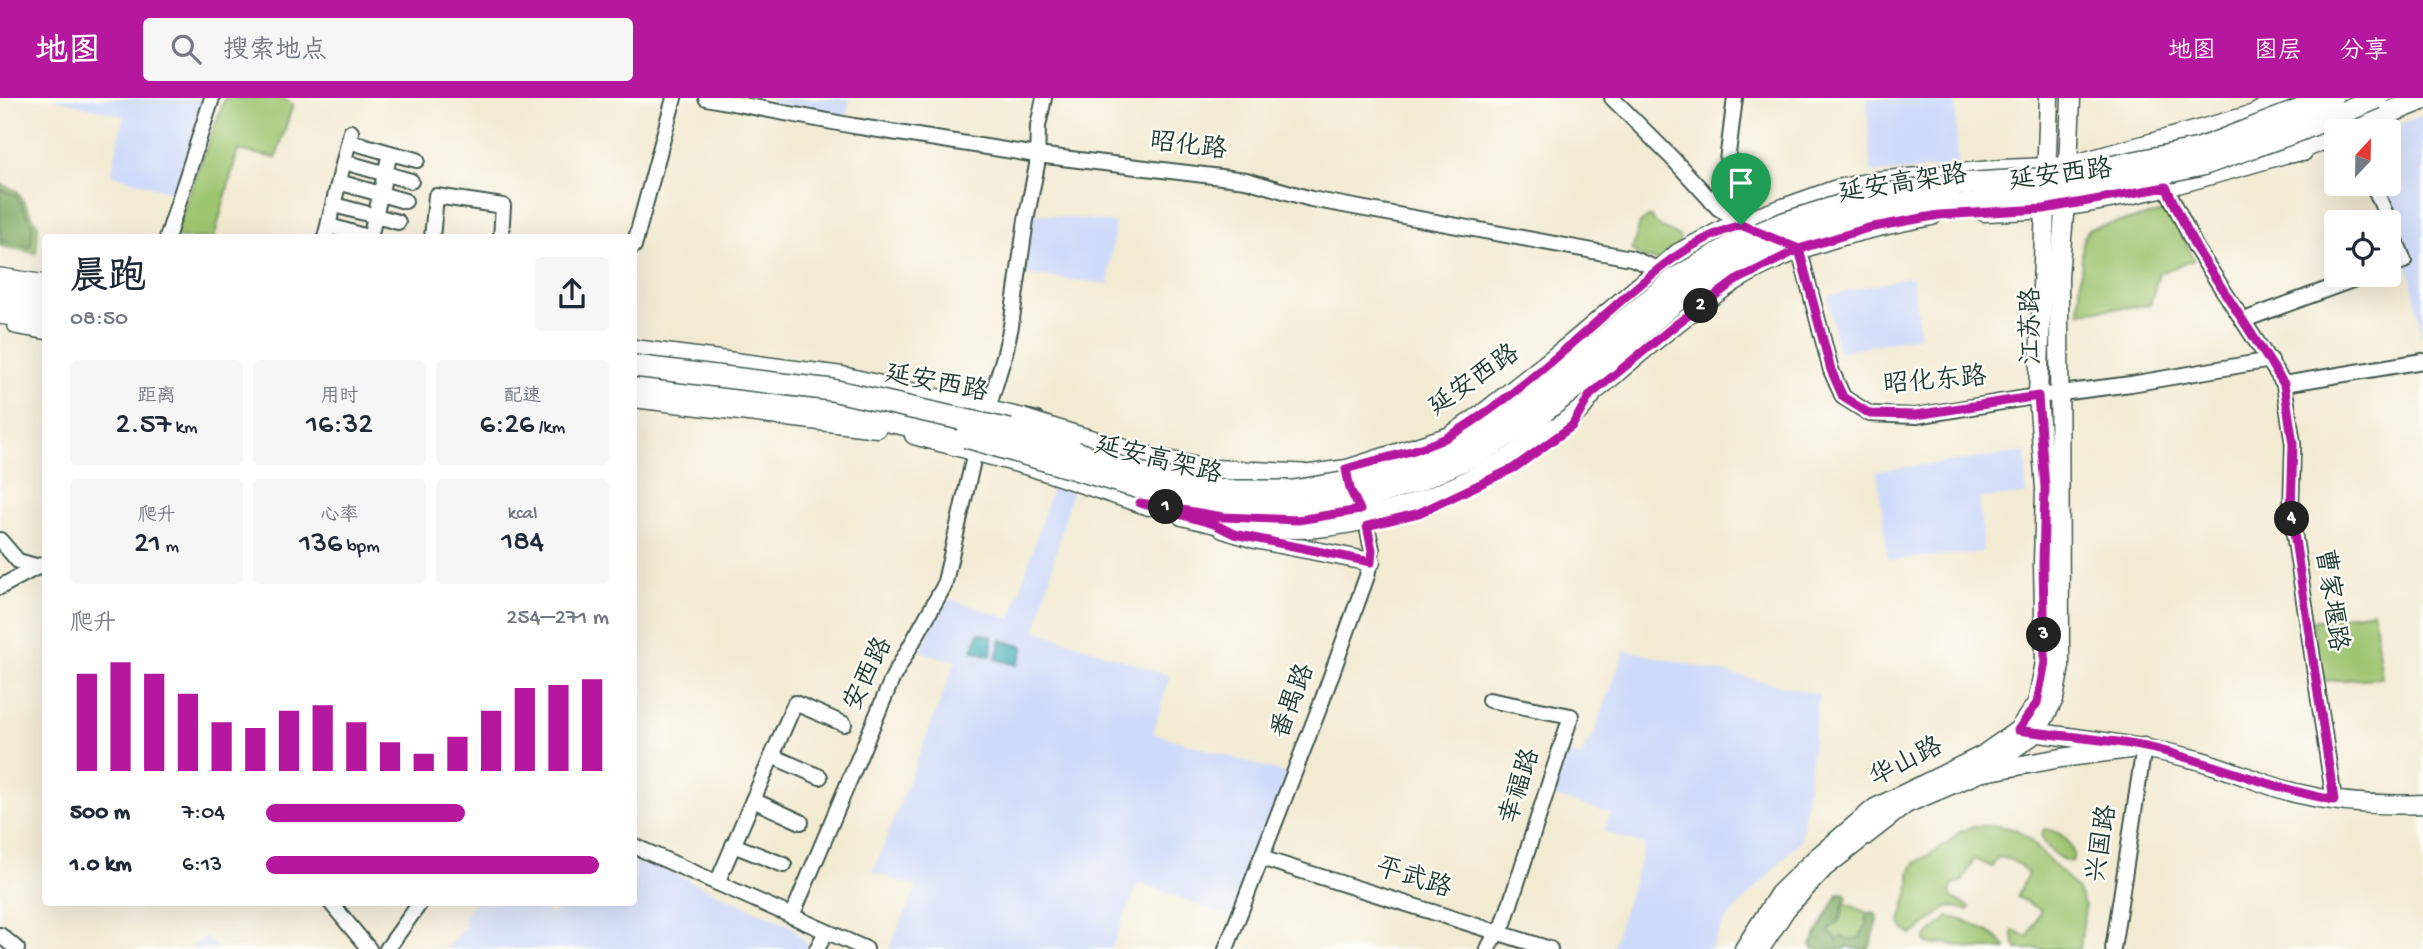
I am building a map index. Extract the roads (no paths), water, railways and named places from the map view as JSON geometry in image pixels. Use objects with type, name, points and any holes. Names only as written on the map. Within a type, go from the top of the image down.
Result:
[{"type":"highway","points":[[2256,114],[2283,98]]},
{"type":"highway","name":"延安高架路","points":[[637,364],[681,372],[832,390],[924,409],[1014,431],[1134,472],[1226,491],[1293,491],[1361,480],[1409,467],[1461,443],[1519,409],[1673,280],[1736,243],[1784,223],[1868,197],[1960,184],[2056,178],[2199,149],[2331,98]]},
{"type":"highway","name":"延安高架路","points":[[637,385],[810,405],[883,419],[966,438],[1142,497],[1252,511],[1303,510],[1371,496],[1417,481],[1475,455],[1530,422],[1590,376],[1676,301],[1726,270],[1795,236],[1877,213],[2055,196],[2202,165],[2298,131],[2378,98]]},
{"type":"highway","points":[[2379,119],[2423,99]]},
{"type":"highway","points":[[2291,152],[2324,141]]},
{"type":"highway","points":[[0,278],[42,283]]},
{"type":"highway","points":[[0,298],[42,305]]},
{"type":"highway","points":[[0,313],[42,319]]},
{"type":"highway","points":[[1142,497],[1210,519],[1258,526],[1320,526],[1384,513],[1466,483],[1519,455],[1579,409],[1590,395]]},
{"type":"highway","points":[[924,409],[1009,416],[1147,457],[1204,470],[1303,475]]},
{"type":"main road","name":"江苏路","points":[[2027,731],[2037,703],[2045,662],[2045,488],[2038,396],[2049,98]]},
{"type":"main road","name":"江苏路","points":[[1979,773],[2027,731],[2053,699],[2060,666],[2059,276],[2071,98]]},
{"type":"main road","name":"延安西路","points":[[637,363],[986,414],[1204,464],[1303,475],[1346,469],[1450,436],[1482,415],[1572,343],[1678,253],[1724,229],[1837,189],[1876,181],[2002,169],[2068,166],[2256,114],[2302,98]]},
{"type":"main road","name":"延安西路","points":[[637,398],[907,433],[1223,517],[1298,520],[1419,513],[1514,468],[1572,426],[1590,395],[1649,346],[1735,281],[1799,249],[1868,228],[1939,215],[2044,209],[2166,187],[2291,152],[2312,138],[2409,98]]},
{"type":"main road","points":[[2394,119],[2423,110]]},
{"type":"main road","points":[[0,307],[42,312]]},
{"type":"main road","points":[[0,322],[42,329]]},
{"type":"main road","points":[[637,349],[842,376],[986,414]]},
{"type":"main road","points":[[764,366],[804,388]]},
{"type":"main road","name":"延安西路","points":[[1142,497],[1214,524],[1267,535],[1351,530],[1364,518]]},
{"type":"main road","points":[[1214,524],[1255,540],[1371,562]]},
{"type":"main road","name":"华山路","points":[[1744,949],[1779,894],[1816,858],[1875,808],[2027,731],[2144,747],[2199,760],[2296,793],[2334,800],[2423,804]]},
{"type":"main road","name":"华山路","points":[[1759,949],[1786,909],[1824,868],[1906,804],[1979,773],[2144,747]]},
{"type":"street","points":[[168,234],[212,98]]},
{"type":"street","points":[[637,235],[674,98]]},
{"type":"street","name":"昭化路","points":[[706,98],[854,126],[1037,155],[1245,180],[1311,199],[1631,258],[1658,269]]},
{"type":"street","points":[[986,414],[1011,326],[1044,98]]},
{"type":"street","points":[[1612,98],[1712,202],[1741,225],[1799,249]]},
{"type":"street","points":[[1712,202],[1724,185],[1735,98]]},
{"type":"street","points":[[329,232],[353,137],[390,153],[417,160]]},
{"type":"street","points":[[371,234],[390,153]]},
{"type":"street","points":[[348,163],[411,181]]},
{"type":"street","points":[[342,184],[405,201]]},
{"type":"street","name":"曹家堰路","points":[[2166,187],[2196,248],[2271,360],[2284,384],[2293,444],[2291,513],[2334,800]]},
{"type":"street","points":[[432,234],[436,196],[507,207],[502,234]]},
{"type":"street","points":[[338,206],[398,222]]},
{"type":"street","name":"昭化东路","points":[[1799,249],[1831,370],[1843,397],[1870,414],[1916,415],[2271,360]]},
{"type":"street","points":[[2244,320],[2333,287]]},
{"type":"street","points":[[2284,384],[2423,361]]},
{"type":"street","name":"安西路","points":[[792,916],[893,677],[944,586],[975,452]]},
{"type":"street","name":"番禺路","points":[[1226,949],[1322,701],[1371,562],[1372,550],[1364,518],[1350,489],[1346,469]]},
{"type":"street","points":[[0,540],[18,561],[42,566]]},
{"type":"street","points":[[0,587],[42,566]]},
{"type":"street","name":"幸福路","points":[[1488,949],[1494,935],[1504,923],[1571,716],[1489,700]]},
{"type":"street","points":[[717,883],[795,703],[844,724]]},
{"type":"street","name":"兴国路","points":[[2113,949],[2144,747]]},
{"type":"street","points":[[772,756],[820,777]]},
{"type":"street","points":[[753,800],[802,822]]},
{"type":"street","points":[[733,845],[784,865]]},
{"type":"street","points":[[637,847],[866,949]]},
{"type":"street","name":"平武路","points":[[1261,858],[1550,949]]},
{"type":"street","points":[[333,906],[369,949]]},
{"type":"street","points":[[387,949],[418,906]]},
{"type":"street","points":[[817,949],[826,932]]},
{"type":"street","points":[[0,935],[18,949]]},
{"type":"water","points":[[979,633],[992,636],[991,656],[972,650]]},
{"type":"water","points":[[1001,640],[1024,647],[1018,665],[996,659]]}]
